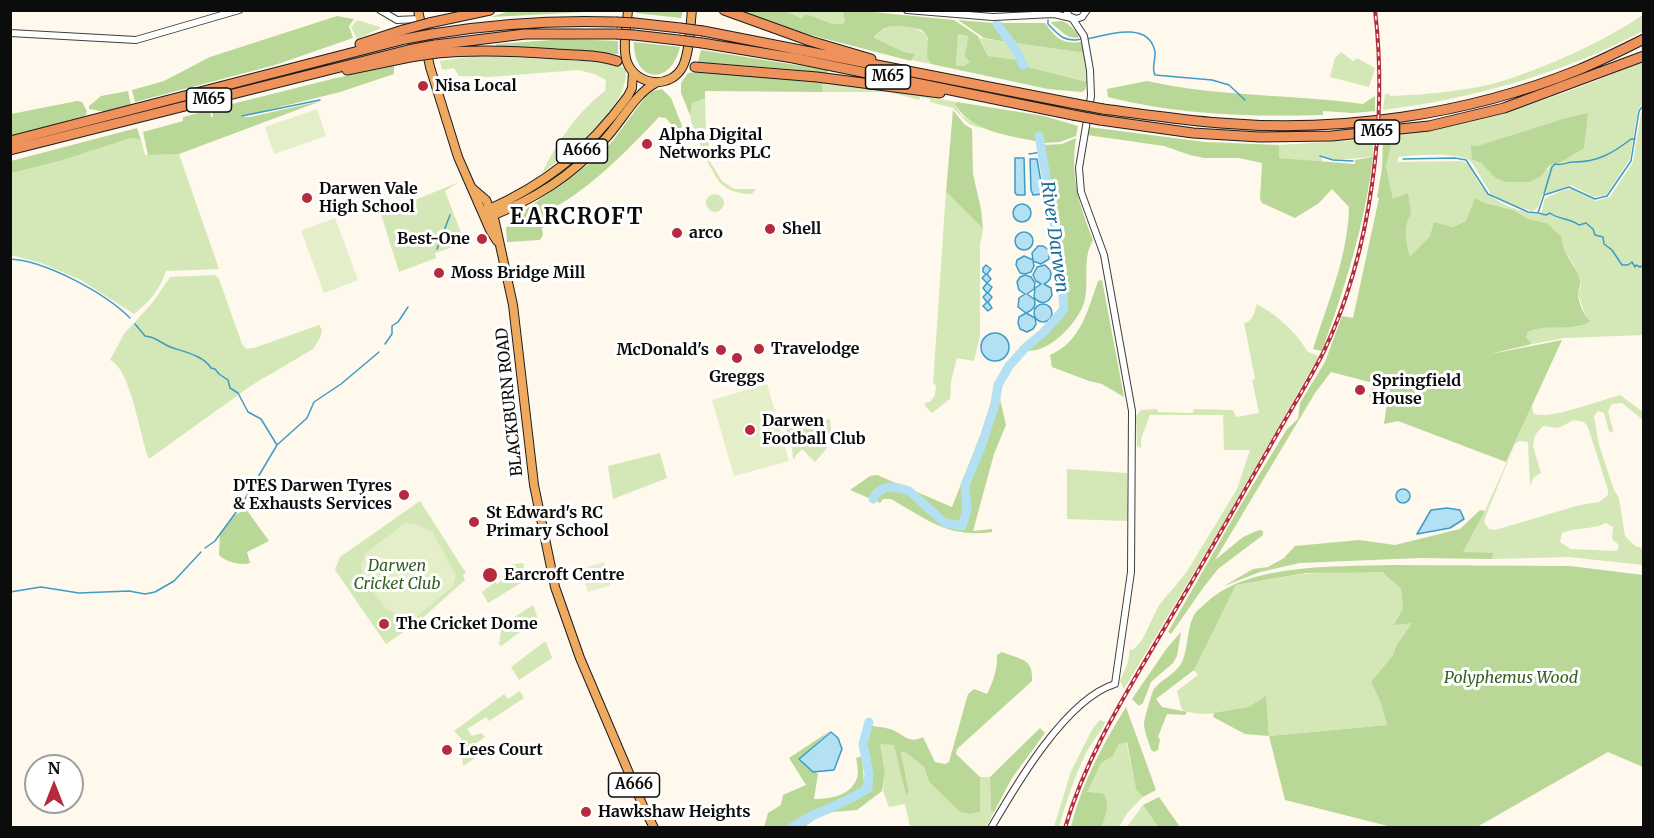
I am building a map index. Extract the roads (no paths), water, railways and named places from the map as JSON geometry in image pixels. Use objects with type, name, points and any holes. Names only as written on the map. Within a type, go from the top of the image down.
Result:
[{"type":"highway","points":[[404,34],[429,23],[490,10]]},
{"type":"highway","name":"A666","points":[[487,211],[551,176],[584,149],[628,96],[632,88],[631,70],[626,55],[628,10]]},
{"type":"highway","points":[[679,71],[684,61],[692,10]]},
{"type":"highway","name":"M65","points":[[724,10],[810,41],[931,76]]},
{"type":"highway","name":"BLACKBURN ROAD","points":[[418,15],[434,81],[458,157],[472,188],[487,211],[489,231],[498,238],[513,305],[534,485],[555,587],[580,658],[654,828]]},
{"type":"highway","name":"M65","points":[[10,141],[272,73],[404,34],[432,34],[530,22],[616,22],[704,31],[1103,109],[1210,122],[1258,125],[1332,123],[1425,113],[1500,96],[1578,70],[1644,39]]},
{"type":"highway","name":"M65","points":[[10,150],[267,85],[409,54],[525,34],[615,34],[702,43],[804,60],[1100,120],[1193,134],[1260,137],[1332,136],[1429,126],[1504,108],[1644,56]]},
{"type":"highway","name":"M65","points":[[436,49],[576,55],[617,61]]},
{"type":"highway","points":[[617,61],[644,80],[656,83]]},
{"type":"highway","points":[[679,71],[695,67]]},
{"type":"highway","name":"M65","points":[[695,67],[817,77],[1017,103]]},
{"type":"highway","name":"A666","points":[[487,211],[516,207],[560,180],[580,164],[617,126],[643,90],[666,81],[679,71]]},
{"type":"highway","name":"BLACKBURN ROAD","points":[[472,188],[487,211]]},
{"type":"highway","points":[[498,238],[503,220],[516,207]]},
{"type":"street","points":[[10,33],[136,40],[239,10]]},
{"type":"street","points":[[380,10],[397,20],[418,15]]},
{"type":"street","points":[[907,10],[993,17],[1054,14],[1079,19],[1086,13]]},
{"type":"street","points":[[1054,14],[1060,10]]},
{"type":"street","points":[[1066,10],[1084,34]]},
{"type":"street","points":[[991,828],[1024,774],[1066,719],[1115,684],[1131,572],[1132,411],[1104,255],[1081,192],[1080,168],[1083,137],[1091,96],[1090,70],[1084,34],[1086,13]]},
{"type":"water","points":[[1015,158],[1024,158],[1025,195],[1015,193]]},
{"type":"water","points":[[1030,159],[1037,159],[1043,194],[1033,195],[1031,190]]},
{"type":"water","points":[[1022,204],[1028,207],[1031,213],[1028,219],[1022,222],[1016,219],[1013,213],[1016,207]]},
{"type":"water","points":[[1024,232],[1030,235],[1033,241],[1030,247],[1024,250],[1018,247],[1015,241],[1018,235]]},
{"type":"water","points":[[1038,246],[1049,250],[1049,259],[1041,264],[1033,261],[1034,266],[1031,272],[1020,273],[1016,265],[1017,260],[1024,256],[1033,260],[1032,253]]},
{"type":"water","points":[[986,265],[991,269],[987,274],[991,279],[987,283],[982,278],[986,274],[983,268]]},
{"type":"water","points":[[1045,265],[1050,270],[1051,277],[1044,284],[1051,288],[1052,295],[1049,300],[1041,302],[1034,297],[1035,288],[1041,284],[1033,275],[1037,267]]},
{"type":"water","points":[[1025,275],[1031,277],[1035,283],[1034,289],[1027,294],[1034,299],[1035,306],[1026,313],[1018,307],[1019,298],[1025,294],[1019,290],[1017,282]]},
{"type":"water","points":[[987,283],[992,287],[988,293],[992,297],[988,302],[992,308],[988,311],[983,306],[987,302],[983,297],[987,293],[983,288]]},
{"type":"water","points":[[1043,304],[1049,307],[1052,313],[1049,319],[1043,322],[1037,319],[1034,313],[1037,307]]},
{"type":"water","points":[[1026,313],[1035,318],[1036,324],[1027,332],[1020,329],[1018,323],[1019,317]]},
{"type":"water","points":[[995,333],[1005,337],[1009,347],[1005,357],[995,361],[985,357],[981,347],[985,337]]},
{"type":"water","points":[[1403,489],[1408,491],[1410,496],[1408,501],[1403,503],[1398,501],[1396,496],[1398,491]]},
{"type":"water","points":[[1447,508],[1460,510],[1464,519],[1450,528],[1417,534],[1431,510]]},
{"type":"water","points":[[831,732],[838,738],[842,749],[834,770],[813,772],[799,759]]},
{"type":"waterway","points":[[1048,20],[1048,24],[1063,38],[1082,39]]},
{"type":"waterway","name":"River Darwen","points":[[997,24],[1016,50],[1023,65]]},
{"type":"waterway","points":[[1087,39],[1126,32],[1145,36],[1151,42],[1155,52],[1153,69],[1155,75],[1212,80],[1229,85],[1245,100]]},
{"type":"waterway","points":[[242,116],[320,100]]},
{"type":"waterway","points":[[1403,159],[1455,158],[1466,160],[1488,194],[1528,212],[1538,213],[1544,195],[1569,187],[1595,199],[1607,196],[1631,161],[1639,111],[1644,105]]},
{"type":"waterway","name":"River Darwen","points":[[873,499],[884,488],[903,489],[909,491],[945,523],[962,526],[967,510],[965,485],[981,447],[995,404],[998,385],[1009,366],[1064,309],[1060,257],[1039,136]]},
{"type":"waterway","points":[[1544,194],[1555,164],[1583,162],[1598,158],[1631,139],[1635,139]]},
{"type":"waterway","points":[[1029,154],[1042,152]]},
{"type":"waterway","points":[[1320,156],[1333,160],[1353,161]]},
{"type":"waterway","points":[[1538,213],[1546,215],[1550,213],[1579,225],[1586,223],[1593,229],[1595,235],[1603,237],[1604,244],[1612,250],[1622,265],[1632,262],[1635,267],[1644,265]]},
{"type":"waterway","points":[[437,249],[450,215]]},
{"type":"waterway","points":[[10,259],[40,266],[74,280],[106,299],[130,318]]},
{"type":"waterway","points":[[385,344],[392,334],[392,326],[398,322],[408,307]]},
{"type":"waterway","points":[[135,324],[145,336],[199,357],[228,380],[230,388],[238,393],[248,412],[261,419],[277,445]]},
{"type":"waterway","points":[[205,548],[215,541],[242,504],[277,445],[307,418],[314,402],[341,384],[379,352]]},
{"type":"waterway","points":[[10,592],[41,587],[79,593],[129,591],[145,594],[155,592],[174,581],[201,552]]},
{"type":"waterway","name":"River Darwen","points":[[791,828],[868,788],[869,774],[863,744],[869,722]]},
{"type":"railway","points":[[1065,828],[1085,774],[1110,722],[1311,376],[1340,313],[1354,272],[1372,185],[1379,95],[1375,10]]},
{"type":"place","name":"Nisa Local","points":[[423,86]]},
{"type":"place","name":"Alpha Digital Networks PLC","points":[[647,144]]},
{"type":"place","name":"Darwen Vale High School","points":[[307,198]]},
{"type":"place","name":"Shell","points":[[770,229]]},
{"type":"place","name":"arco","points":[[677,233]]},
{"type":"place","name":"Best-One","points":[[482,239]]},
{"type":"place","name":"Moss Bridge Mill","points":[[439,273]]},
{"type":"place","name":"Travelodge","points":[[759,349]]},
{"type":"place","name":"McDonald's","points":[[721,350]]},
{"type":"place","name":"Greggs","points":[[737,358]]},
{"type":"place","name":"Springfield House","points":[[1360,390]]},
{"type":"place","name":"Darwen Football Club","points":[[750,430]]},
{"type":"place","name":"DTES Darwen Tyres & Exhausts Services","points":[[404,495]]},
{"type":"place","name":"St Edward's RC Primary School","points":[[474,522]]},
{"type":"place","name":"Earcroft Centre","points":[[490,575]]},
{"type":"place","name":"The Cricket Dome","points":[[384,624]]},
{"type":"place","name":"Lees Court","points":[[447,750]]},
{"type":"place","name":"Hawkshaw Heights","points":[[586,812]]},
{"type":"district","name":"EARCROFT","points":[[577,218]]},
{"type":"park label","name":"Darwen Cricket Club","points":[[397,575]]},
{"type":"park label","name":"Polyphemus Wood","points":[[1511,678]]}]
